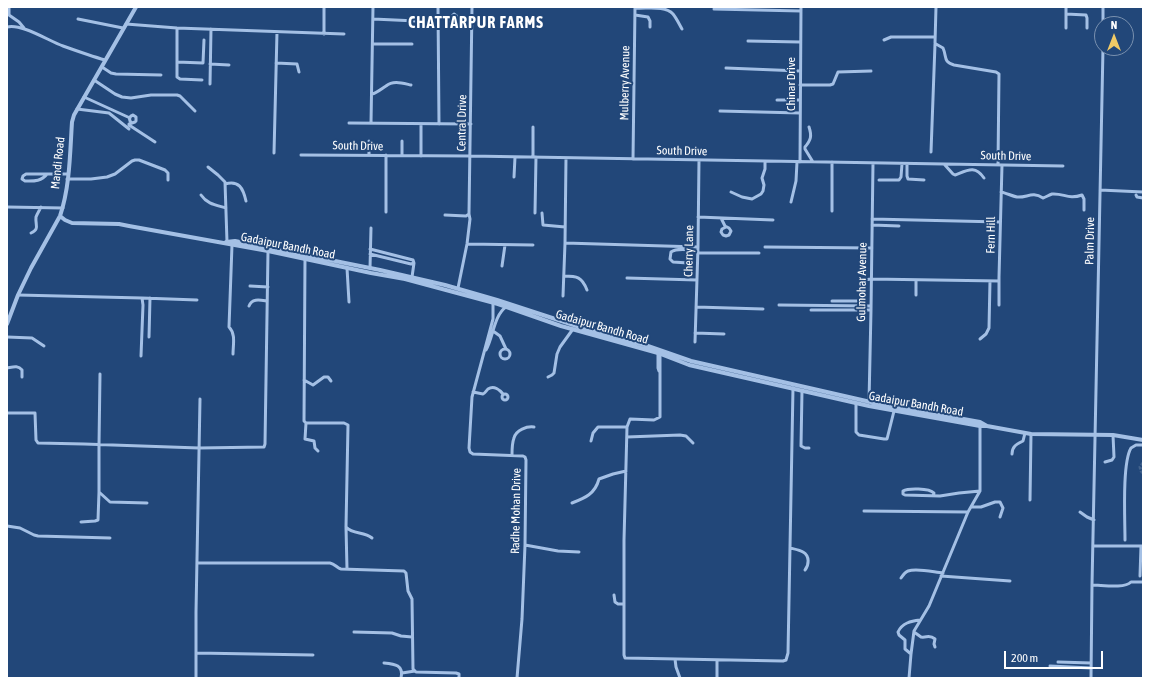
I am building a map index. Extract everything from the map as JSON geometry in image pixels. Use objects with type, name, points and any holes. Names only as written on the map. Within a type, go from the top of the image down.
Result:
[{"type":"street","points":[[9,7],[9,15],[19,22],[25,30]]},
{"type":"street","name":"Mandi Road","points":[[7,324],[18,295],[31,268],[63,208],[72,122],[77,109],[136,7]]},
{"type":"street","points":[[324,7],[324,34]]},
{"type":"street","points":[[371,123],[373,7]]},
{"type":"street","points":[[438,7],[438,124]]},
{"type":"street","name":"Central Drive","points":[[458,288],[470,219],[472,7]]},
{"type":"street","points":[[932,152],[936,7]]},
{"type":"street","points":[[1066,7],[1066,28]]},
{"type":"street","points":[[635,8],[666,10],[673,14],[682,29]]},
{"type":"street","name":"Mulberry Avenue","points":[[633,159],[635,8]]},
{"type":"street","points":[[714,9],[800,9]]},
{"type":"street","name":"Chinar Drive","points":[[791,202],[796,181],[798,162],[800,113],[800,9]]},
{"type":"street","points":[[451,22],[454,14],[459,18],[472,18]]},
{"type":"street","points":[[1066,14],[1086,15],[1087,28]]},
{"type":"street","points":[[635,15],[643,15],[648,17],[650,27]]},
{"type":"street","points":[[78,19],[123,28]]},
{"type":"street","points":[[373,20],[438,22]]},
{"type":"street","points":[[126,24],[177,28],[344,34]]},
{"type":"street","points":[[7,27],[13,26],[25,30],[63,46],[105,60]]},
{"type":"street","points":[[177,28],[177,77],[180,79],[202,80]]},
{"type":"street","points":[[210,84],[211,29]]},
{"type":"street","points":[[274,153],[277,32]]},
{"type":"street","points":[[884,40],[891,37],[935,37]]},
{"type":"street","points":[[177,62],[203,63],[204,40]]},
{"type":"street","points":[[748,41],[800,42]]},
{"type":"street","name":"Fern Hill","points":[[935,43],[943,48],[946,61],[950,64],[996,72],[999,74],[1001,192],[999,305]]},
{"type":"street","points":[[373,44],[412,44]]},
{"type":"street","name":"Palm Drive","points":[[1091,678],[1103,56]]},
{"type":"street","points":[[276,63],[297,64],[299,72]]},
{"type":"street","points":[[210,64],[229,65]]},
{"type":"street","points":[[102,66],[111,73],[116,74],[160,75]]},
{"type":"street","points":[[726,68],[800,71]]},
{"type":"street","points":[[800,85],[830,85],[833,84],[838,72],[871,71]]},
{"type":"street","points":[[94,80],[122,97],[131,98],[150,95],[177,95],[180,96],[195,111]]},
{"type":"street","points":[[372,94],[378,92],[387,84],[394,82],[411,85]]},
{"type":"street","points":[[84,97],[130,118],[132,123]]},
{"type":"street","points":[[777,100],[800,100]]},
{"type":"street","points":[[77,109],[109,113],[130,129]]},
{"type":"street","points":[[720,111],[800,113]]},
{"type":"street","points":[[130,118],[133,115],[136,117],[136,121],[129,125],[155,142]]},
{"type":"street","points":[[349,123],[471,124]]},
{"type":"street","points":[[421,124],[421,156]]},
{"type":"street","points":[[533,126],[535,157],[534,213]]},
{"type":"street","points":[[809,127],[811,138],[805,149],[813,162]]},
{"type":"street","points":[[369,140],[369,155]]},
{"type":"street","points":[[402,141],[402,156]]},
{"type":"street","name":"South Drive","points":[[301,155],[470,156],[1063,166]]},
{"type":"street","points":[[386,155],[386,212]]},
{"type":"street","points":[[514,177],[515,157]]},
{"type":"street","points":[[563,296],[566,158]]},
{"type":"street","points":[[47,174],[38,181],[25,181],[22,179],[26,174],[47,174],[107,177],[118,172],[132,161],[137,160],[165,170],[168,173],[168,180]]},
{"type":"street","name":"Cherry Lane","points":[[695,342],[699,160]]},
{"type":"street","points":[[731,192],[742,197],[752,199],[762,194],[764,187],[762,178],[765,169],[765,161]]},
{"type":"street","points":[[832,162],[832,211]]},
{"type":"street","name":"Gulmohar Avenue","points":[[869,402],[873,163]]},
{"type":"street","points":[[879,180],[899,180],[901,177],[902,164]]},
{"type":"street","points":[[907,164],[908,179],[924,180]]},
{"type":"street","points":[[944,164],[954,175],[968,170],[975,170],[978,171],[984,178]]},
{"type":"street","points":[[208,167],[222,179],[225,184],[225,242],[236,241],[370,268],[458,288],[586,329],[645,345],[691,361],[869,402],[980,422],[987,426]]},
{"type":"street","points":[[225,184],[232,182],[240,187],[244,191],[246,201]]},
{"type":"street","points":[[1100,190],[1143,192]]},
{"type":"street","points":[[1001,192],[1020,197],[1038,195],[1043,198],[1053,194],[1071,197],[1082,195],[1084,199],[1084,210]]},
{"type":"street","points":[[201,195],[209,203],[226,208]]},
{"type":"street","points":[[1136,195],[1137,197],[1143,198]]},
{"type":"street","points":[[7,207],[63,208]]},
{"type":"street","points":[[31,233],[35,232],[36,216],[41,208]]},
{"type":"street","points":[[542,213],[543,225],[565,227]]},
{"type":"street","points":[[445,215],[466,216],[469,214]]},
{"type":"street","name":"Gadaipur Bandh Road","points":[[60,216],[72,223],[119,224],[225,242],[232,245],[405,279],[493,302],[573,329],[659,353],[689,365],[894,411],[1031,434],[1113,434],[1143,440]]},
{"type":"street","points":[[698,217],[773,220]]},
{"type":"street","points":[[721,218],[726,227]]},
{"type":"street","points":[[872,219],[1000,222]]},
{"type":"street","points":[[872,225],[899,226]]},
{"type":"street","points":[[370,268],[371,228]]},
{"type":"street","points":[[565,243],[759,253]]},
{"type":"street","points":[[466,244],[533,245]]},
{"type":"street","points":[[232,245],[229,327],[233,334],[233,354]]},
{"type":"street","points":[[502,266],[505,245]]},
{"type":"street","points":[[765,247],[872,248]]},
{"type":"street","points":[[688,263],[673,262],[670,259],[672,250],[698,250]]},
{"type":"street","points":[[7,413],[35,413],[36,440],[38,443],[199,448],[262,448],[264,446],[268,251]]},
{"type":"street","points":[[370,251],[413,260],[412,277]]},
{"type":"street","points":[[306,259],[304,380],[304,422],[306,423],[305,439],[314,441],[315,448],[318,451]]},
{"type":"street","points":[[347,268],[348,302]]},
{"type":"street","points":[[564,276],[580,278],[585,283],[587,290]]},
{"type":"street","points":[[627,278],[697,280]]},
{"type":"street","points":[[832,301],[860,300],[861,282],[871,279],[999,281]]},
{"type":"street","points":[[916,280],[916,295]]},
{"type":"street","points":[[980,339],[986,334],[989,328],[990,281]]},
{"type":"street","points":[[250,286],[268,287]]},
{"type":"street","points":[[18,295],[197,300]]},
{"type":"street","points":[[141,356],[142,298]]},
{"type":"street","points":[[149,337],[150,298]]},
{"type":"street","points":[[249,306],[254,300],[267,301]]},
{"type":"street","name":"Radhe Mohan Drive","points":[[493,302],[493,319],[473,392],[469,448],[470,452],[473,454],[524,456],[526,460],[522,618],[517,678]]},
{"type":"street","points":[[779,305],[871,306]]},
{"type":"street","points":[[484,353],[500,313],[506,307]]},
{"type":"street","points":[[696,307],[763,309]]},
{"type":"street","points":[[811,310],[871,310]]},
{"type":"street","points":[[548,378],[554,373],[557,354],[560,347],[573,329]]},
{"type":"street","points":[[493,331],[500,336],[506,349]]},
{"type":"street","points":[[695,333],[724,334]]},
{"type":"street","points":[[7,336],[32,338],[44,346]]},
{"type":"street","points":[[659,353],[660,417],[654,420],[630,419],[627,427],[624,604],[625,658],[786,660],[788,653],[793,388]]},
{"type":"street","points":[[7,368],[17,366],[20,367],[22,370],[22,377]]},
{"type":"street","points":[[81,522],[97,520],[99,492],[100,374]]},
{"type":"street","points":[[304,380],[313,385],[324,377],[328,377],[331,381]]},
{"type":"street","points":[[473,392],[483,394],[489,389],[494,388],[498,389],[504,394]]},
{"type":"street","points":[[802,391],[801,446],[802,448],[809,448]]},
{"type":"street","points":[[196,678],[200,399]]},
{"type":"street","points":[[856,403],[856,432],[859,434],[887,439],[894,411]]},
{"type":"street","points":[[306,423],[348,425],[346,527],[347,569]]},
{"type":"street","points":[[909,678],[914,632],[929,606],[968,512],[980,491],[980,426]]},
{"type":"street","points":[[512,455],[513,438],[526,428],[534,427]]},
{"type":"street","points":[[591,441],[593,433],[598,427],[627,427]]},
{"type":"street","points":[[1012,454],[1012,451],[1016,445],[1023,441],[1025,433]]},
{"type":"street","points":[[1030,500],[1031,434]]},
{"type":"street","points":[[1105,462],[1113,459],[1113,434]]},
{"type":"street","points":[[627,437],[680,435],[686,436],[693,443]]},
{"type":"street","points":[[1125,540],[1126,460],[1131,448],[1136,445],[1143,445]]},
{"type":"street","points":[[572,503],[590,494],[597,487],[599,480],[613,474],[626,471]]},
{"type":"street","points":[[933,496],[934,492],[929,490],[906,489],[903,491],[903,494],[905,495],[933,496],[944,496],[980,491]]},
{"type":"street","points":[[99,492],[110,502],[147,503]]},
{"type":"street","points":[[971,507],[981,507],[995,502],[1000,502],[1003,508],[1000,517]]},
{"type":"street","points":[[864,511],[968,512]]},
{"type":"street","points":[[1080,512],[1094,520]]},
{"type":"street","points":[[7,526],[20,528],[38,536],[110,538]]},
{"type":"street","points":[[346,527],[352,532],[367,534],[372,538]]},
{"type":"street","points":[[525,545],[563,552],[578,552]]},
{"type":"street","points":[[1093,546],[1142,546],[1140,576]]},
{"type":"street","points":[[790,548],[806,554],[808,566],[805,570]]},
{"type":"street","points":[[197,563],[330,563],[339,568],[347,569],[405,571],[409,594],[412,599],[413,668],[415,671]]},
{"type":"street","points":[[901,578],[908,571],[918,570],[1010,581]]},
{"type":"street","points":[[1092,585],[1112,586],[1126,585],[1131,582],[1143,582]]},
{"type":"street","points":[[614,595],[615,602],[618,604],[624,604]]},
{"type":"street","points":[[911,654],[905,649],[905,640],[898,636],[898,632],[902,625],[920,620]]},
{"type":"street","points":[[354,632],[392,633],[412,637]]},
{"type":"street","points":[[914,632],[921,637],[932,636],[935,647]]},
{"type":"street","points":[[196,653],[313,655]]},
{"type":"street","points":[[675,659],[680,678]]},
{"type":"street","points":[[717,660],[717,678]]},
{"type":"street","points":[[1058,662],[1091,663]]},
{"type":"street","points":[[384,663],[397,665],[402,673],[401,678]]},
{"type":"street","points":[[1050,666],[1091,668]]},
{"type":"street","points":[[402,673],[415,671],[456,672],[459,674],[459,678]]},
{"type":"tunnel","points":[[1143,463],[1140,467],[1143,473]]},
{"type":"district","name":"CHATTARPUR FARMS","points":[[476,23]]}]
